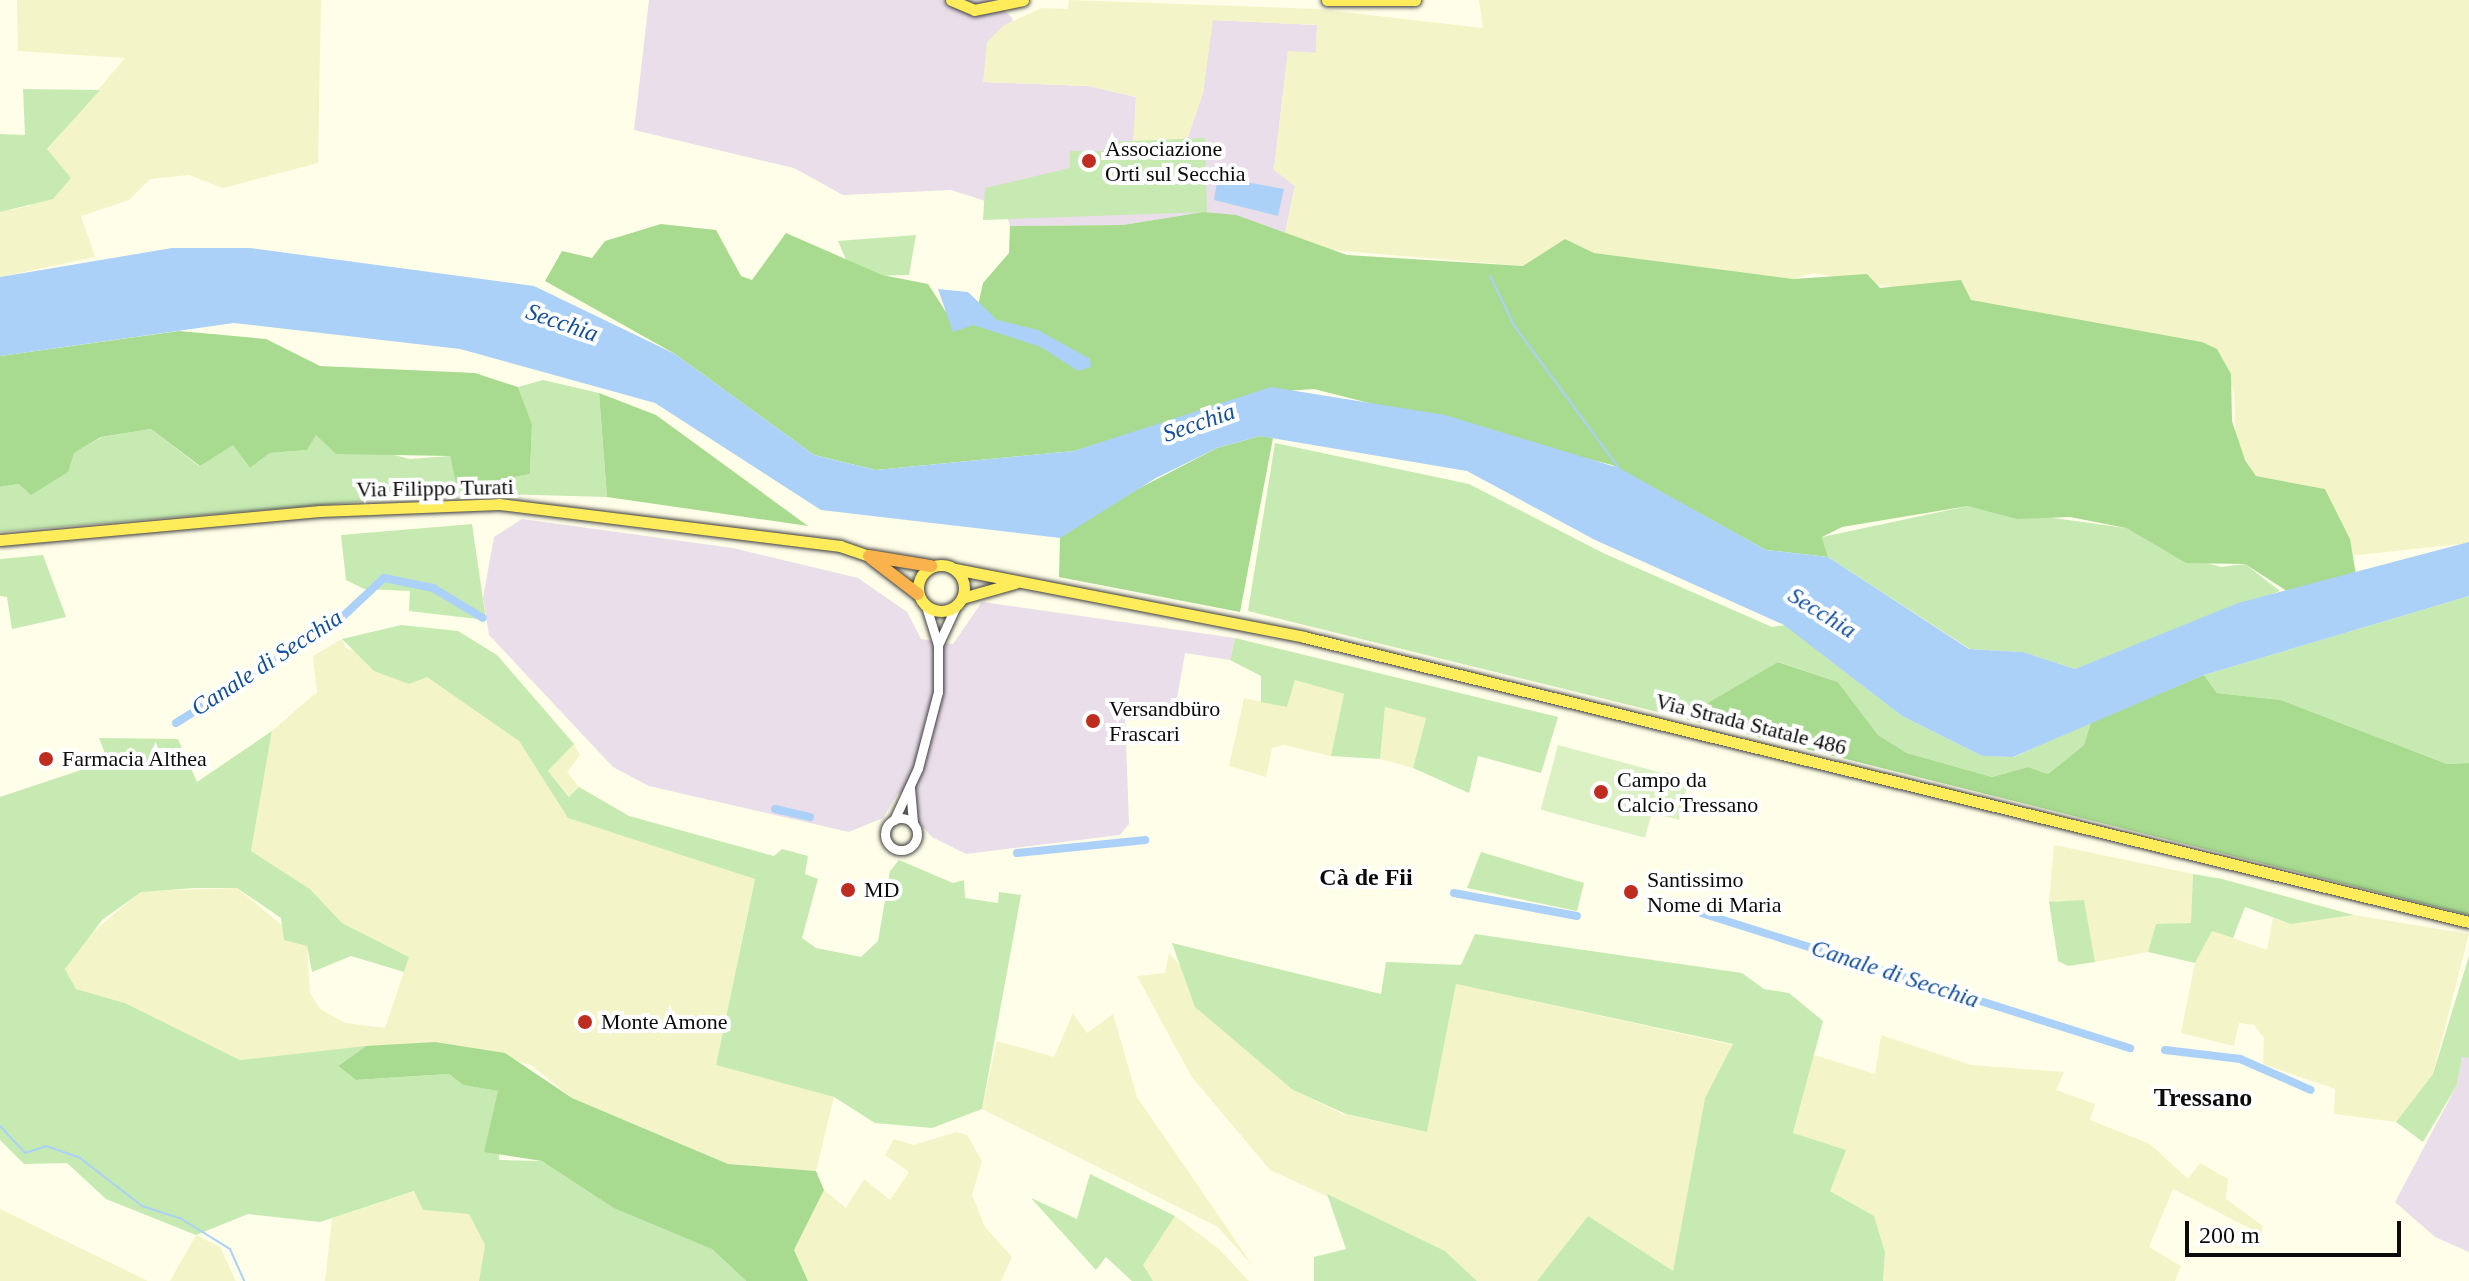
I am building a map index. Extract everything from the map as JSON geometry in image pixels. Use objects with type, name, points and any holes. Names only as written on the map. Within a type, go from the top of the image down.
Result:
[{"type":"highway","points":[[869,556],[931,566]]},
{"type":"highway","points":[[869,556],[918,594]]},
{"type":"main road","points":[[951,0],[969,10],[1024,0]]},
{"type":"main road","points":[[1327,0],[1415,0]]},
{"type":"main road","name":"Via Filippo Turati","points":[[0,540],[306,512],[499,504],[840,546],[869,556]]},
{"type":"main road","points":[[959,602],[955,569],[931,566],[918,581],[918,594],[926,606],[959,602],[1020,582]]},
{"type":"main road","name":"Via Strada Statale 486","points":[[955,569],[1320,640],[2469,922]]},
{"type":"street","points":[[938,645],[959,602]]},
{"type":"street","points":[[910,788],[916,840],[900,850],[886,838],[910,788],[938,692],[938,645],[926,606]]},
{"type":"street","points":[[894,820],[913,824]]},
{"type":"shaded area","points":[[649,0],[994,0],[1013,19],[983,82],[1089,86],[1136,97],[1134,141],[1186,142],[1203,93],[1212,20],[1317,25],[1316,53],[1288,52],[1274,169],[1295,186],[1285,233],[1203,212],[1123,225],[1010,226],[1004,207],[951,190],[843,195],[794,168],[634,130]]},
{"type":"shaded area","points":[[522,519],[733,548],[858,578],[907,612],[921,639],[953,644],[982,602],[1235,638],[1230,660],[1185,653],[1174,716],[1125,714],[1129,824],[1120,835],[966,854],[932,837],[917,821],[916,802],[898,793],[883,818],[849,832],[649,786],[613,767],[489,635],[483,598],[494,537]]},
{"type":"shaded area","points":[[2462,1056],[2469,1058],[2469,1252],[2435,1237],[2395,1202],[2457,1085]]},
{"type":"green space","points":[[17,0],[321,0],[318,163],[223,188],[189,175],[150,179],[129,200],[81,216],[95,257],[0,277],[0,212],[29,206],[71,178],[47,150],[125,58],[18,51]]},
{"type":"green space","points":[[1069,0],[1317,9],[1483,28],[1479,0],[2469,0],[2469,543],[2349,556],[2350,539],[2325,489],[2256,476],[2236,444],[2234,390],[2202,342],[1813,273],[1793,279],[1593,253],[1565,239],[1524,266],[1319,249],[1285,233],[1295,186],[1274,170],[1288,51],[1316,53],[1317,25],[1213,20],[1203,93],[1186,142],[1133,141],[1136,97],[1089,86],[983,82],[987,42],[1004,25],[1042,8],[1068,9]]},
{"type":"green space","points":[[23,89],[100,90],[47,149],[71,178],[53,199],[0,212],[0,134],[25,135]]},
{"type":"green space","points":[[1205,138],[1207,212],[983,220],[985,188],[1070,168],[1070,151],[1106,151],[1107,142]]},
{"type":"green space","points":[[1203,212],[1236,215],[1347,255],[1523,266],[1565,239],[1594,253],[1793,279],[1867,274],[1880,288],[1961,280],[1971,300],[2202,342],[2217,349],[2231,374],[2232,421],[2245,460],[2256,476],[2325,489],[2350,539],[2356,575],[2293,595],[2245,564],[2186,563],[2126,528],[2070,517],[2017,519],[1968,506],[1842,527],[1822,537],[1828,557],[1766,550],[1612,465],[1314,389],[1270,392],[1074,451],[876,470],[814,455],[675,354],[545,281],[562,251],[592,258],[605,241],[661,224],[716,230],[741,276],[752,280],[786,233],[882,275],[928,284],[946,312],[965,321],[976,315],[983,283],[1009,253],[1010,226],[1123,225]]},
{"type":"green space","points":[[916,235],[909,275],[870,276],[848,264],[838,241]]},
{"type":"green space","points":[[179,331],[266,339],[320,366],[475,373],[518,387],[532,424],[530,474],[457,488],[450,456],[336,454],[316,435],[307,450],[270,453],[250,468],[233,445],[200,466],[151,429],[101,437],[74,453],[68,472],[31,495],[19,484],[0,487],[0,356]]},
{"type":"green space","points":[[543,380],[599,393],[607,497],[465,493],[0,532],[0,487],[19,484],[102,437],[151,429],[199,466],[233,444],[250,468],[270,453],[307,450],[315,435],[410,459],[450,456],[457,487],[530,474],[532,424],[518,387]]},
{"type":"green space","points":[[599,393],[656,415],[808,526],[607,497]]},
{"type":"green space","points":[[1260,436],[1273,438],[1240,612],[1059,577],[1060,538],[1080,519],[1217,448]]},
{"type":"green space","points":[[1275,443],[1469,484],[1603,553],[1772,627],[1785,625],[1902,716],[1982,756],[2014,757],[2091,722],[2084,745],[2048,774],[2028,767],[1992,777],[1907,753],[1878,735],[1838,682],[1779,662],[1682,718],[1248,611]]},
{"type":"green space","points":[[1968,506],[2126,528],[2167,552],[2221,567],[2245,564],[2280,591],[2075,669],[2023,652],[1970,649],[1828,557],[1822,537]]},
{"type":"green space","points":[[472,524],[486,620],[409,611],[410,591],[364,589],[346,580],[341,535]]},
{"type":"green space","points":[[43,555],[66,617],[12,629],[7,597],[0,596],[0,559]]},
{"type":"green space","points":[[2469,596],[2469,763],[2447,764],[2281,700],[2217,693],[2204,675]]},
{"type":"green space","points":[[401,625],[458,631],[497,655],[574,744],[548,771],[569,797],[579,787],[629,816],[774,856],[782,849],[808,856],[805,874],[818,879],[802,938],[816,948],[861,957],[878,941],[890,871],[899,860],[953,883],[964,880],[965,898],[998,903],[999,892],[1021,895],[982,1109],[932,1128],[875,1123],[834,1097],[716,1065],[755,879],[568,818],[519,741],[427,677],[409,684],[374,671],[342,639]]},
{"type":"green space","points":[[1235,638],[1558,717],[1541,773],[1478,756],[1469,793],[1413,768],[1426,718],[1385,707],[1380,759],[1331,756],[1344,694],[1295,680],[1287,707],[1261,702],[1261,676],[1230,660]]},
{"type":"green space","points":[[342,639],[346,648],[427,677],[519,741],[568,818],[755,878],[716,1065],[834,1097],[816,1171],[728,1164],[572,1098],[531,1065],[434,1042],[240,1060],[125,1003],[76,989],[65,969],[79,944],[141,891],[237,888],[307,946],[310,993],[320,1009],[345,1023],[385,1028],[409,957],[342,923],[310,889],[251,851],[272,731],[317,692],[313,656]]},
{"type":"green space","points":[[1778,662],[1838,682],[1878,735],[1907,753],[1992,777],[2028,767],[2048,774],[2084,745],[2091,722],[2204,675],[2217,693],[2281,700],[2447,764],[2469,763],[2469,915],[1682,718]]},
{"type":"green space","points":[[1295,680],[1344,694],[1331,756],[1284,745],[1272,748],[1266,777],[1229,766],[1244,698],[1287,707]]},
{"type":"green space","points":[[1385,707],[1426,717],[1413,768],[1380,759]]},
{"type":"green space","points":[[272,731],[251,851],[310,889],[342,923],[409,957],[404,972],[351,956],[312,972],[307,946],[284,940],[281,918],[237,888],[194,888],[141,892],[102,920],[65,969],[76,989],[125,1003],[240,1060],[366,1046],[338,1066],[356,1080],[449,1074],[463,1085],[499,1091],[499,1160],[542,1161],[712,1249],[746,1281],[479,1281],[485,1245],[469,1214],[423,1210],[414,1191],[320,1222],[248,1214],[196,1235],[106,1199],[67,1163],[24,1164],[0,1140],[0,797],[108,761],[99,738],[178,739],[197,782]]},
{"type":"green space","points":[[574,744],[580,755],[567,772],[579,787],[570,797],[548,771]]},
{"type":"green space","name":"Campo da Calcio Tressano","points":[[1558,745],[1662,773],[1645,838],[1541,810]]},
{"type":"green space","points":[[1665,772],[1689,778],[1679,820],[1655,814]]},
{"type":"green space","points":[[2054,845],[2193,874],[2191,924],[2156,924],[2148,952],[2095,962],[2084,901],[2049,902]]},
{"type":"green space","points":[[1481,852],[1584,883],[1577,911],[1467,888]]},
{"type":"green space","points":[[2193,874],[2354,915],[2291,924],[2245,907],[2233,938],[2212,931],[2195,963],[2148,952],[2156,924],[2191,923]]},
{"type":"green space","points":[[2084,900],[2095,962],[2068,966],[2058,961],[2049,902]]},
{"type":"green space","points":[[2354,915],[2469,934],[2433,1074],[2396,1122],[2334,1114],[2335,1089],[2263,1064],[2264,1038],[2254,1025],[2239,1023],[2234,1046],[2181,1033],[2195,963],[2212,931],[2267,950],[2273,918],[2291,924]]},
{"type":"green space","points":[[1475,934],[1742,973],[1764,989],[1789,993],[1823,1021],[1793,1133],[1846,1150],[1830,1191],[1874,1216],[1885,1252],[1883,1281],[1537,1281],[1588,1216],[1673,1271],[1705,1098],[1733,1044],[1456,984],[1427,1132],[1346,1114],[1293,1090],[1195,1007],[1172,943],[1381,994],[1386,962],[1461,965]]},
{"type":"green space","points":[[1169,953],[1293,1090],[1343,1114],[1427,1132],[1456,984],[1733,1045],[1705,1098],[1673,1272],[1588,1216],[1537,1281],[1477,1281],[1445,1251],[1270,1170],[1191,1076],[1137,976],[1165,973]]},
{"type":"green space","points":[[2469,956],[2469,1058],[2462,1057],[2457,1085],[2423,1142],[2396,1122],[2433,1074]]},
{"type":"green space","points":[[1073,1013],[1087,1033],[1113,1014],[1137,1097],[1253,1266],[1218,1227],[982,1109],[997,1041],[1054,1057]]},
{"type":"green space","points":[[1881,1035],[1971,1065],[2064,1072],[2056,1090],[2095,1104],[2090,1120],[2150,1144],[2188,1179],[2200,1163],[2228,1179],[2226,1199],[2263,1226],[2261,1234],[2173,1189],[2149,1247],[2181,1266],[2175,1281],[1883,1281],[1885,1252],[1874,1216],[1830,1191],[1793,1134],[1814,1055],[1875,1074]]},
{"type":"green space","points":[[435,1042],[505,1053],[572,1098],[728,1164],[816,1171],[824,1190],[794,1250],[808,1281],[746,1281],[712,1249],[614,1208],[542,1161],[484,1152],[498,1091],[463,1085],[449,1074],[356,1080],[338,1066],[366,1046]]},
{"type":"green space","points":[[956,1132],[967,1135],[982,1161],[972,1195],[985,1227],[1012,1257],[1001,1281],[808,1281],[794,1250],[824,1190],[846,1208],[864,1179],[890,1200],[909,1172],[885,1155],[894,1139],[914,1145]]},
{"type":"green space","points":[[1090,1174],[1175,1216],[1143,1265],[1153,1281],[1132,1281],[1106,1257],[1096,1270],[1031,1198],[1077,1219]]},
{"type":"green space","points":[[415,1191],[423,1210],[469,1213],[485,1245],[479,1281],[325,1281],[332,1218]]},
{"type":"green space","points":[[1327,1194],[1445,1251],[1477,1281],[1314,1281],[1314,1257],[1346,1249]]},
{"type":"green space","points":[[0,1209],[148,1281],[0,1281]]},
{"type":"green space","points":[[1175,1216],[1219,1249],[1249,1281],[1153,1281],[1142,1265]]},
{"type":"green space","points":[[196,1235],[220,1247],[236,1281],[170,1281]]},
{"type":"water","points":[[1218,177],[1284,189],[1278,216],[1214,200]]},
{"type":"water","name":"Secchia","points":[[172,248],[250,248],[534,286],[675,354],[814,455],[876,470],[1074,451],[1271,387],[1445,415],[1619,468],[1766,550],[1828,557],[1969,649],[2023,652],[2075,669],[2238,603],[2469,542],[2469,596],[2204,675],[2013,757],[1982,756],[1902,716],[1784,625],[1595,540],[1467,471],[1260,436],[1217,448],[1156,478],[1060,538],[821,510],[655,403],[460,349],[234,323],[0,356],[0,277]]},
{"type":"water","points":[[938,289],[968,292],[997,320],[1038,330],[1090,359],[1091,367],[1078,371],[1041,347],[973,325],[953,332]]},
{"type":"waterway","points":[[1490,276],[1515,327],[1619,468]]},
{"type":"waterway","name":"Canale di Secchia","points":[[176,723],[338,621],[384,578],[433,588],[483,618]]},
{"type":"waterway","name":"Canale di Secchia","points":[[775,809],[810,817]]},
{"type":"waterway","name":"Canale di Secchia","points":[[1017,853],[1145,840]]},
{"type":"waterway","name":"Canale di Secchia","points":[[1454,893],[1577,916]]},
{"type":"waterway","name":"Canale di Secchia","points":[[1660,900],[2130,1048]]},
{"type":"waterway","name":"Canale di Secchia","points":[[2165,1050],[2240,1059],[2311,1090]]},
{"type":"waterway","points":[[0,1126],[25,1153],[46,1146],[80,1158],[142,1206],[180,1218],[230,1249],[244,1281]]},
{"type":"place","name":"Associazione Orti sul Secchia","points":[[1089,161]]},
{"type":"place","name":"Versandbüro Frascari","points":[[1093,721]]},
{"type":"place","name":"Farmacia Althea","points":[[46,759]]},
{"type":"place","name":"Campo da Calcio Tressano","points":[[1601,792]]},
{"type":"place","name":"MD","points":[[848,890]]},
{"type":"place","name":"Santissimo Nome di Maria","points":[[1631,892]]},
{"type":"place","name":"Monte Amone","points":[[585,1022]]},
{"type":"district","name":"Cà de Fii","points":[[1366,878]]},
{"type":"district","name":"Tressano","points":[[2203,1098]]}]
